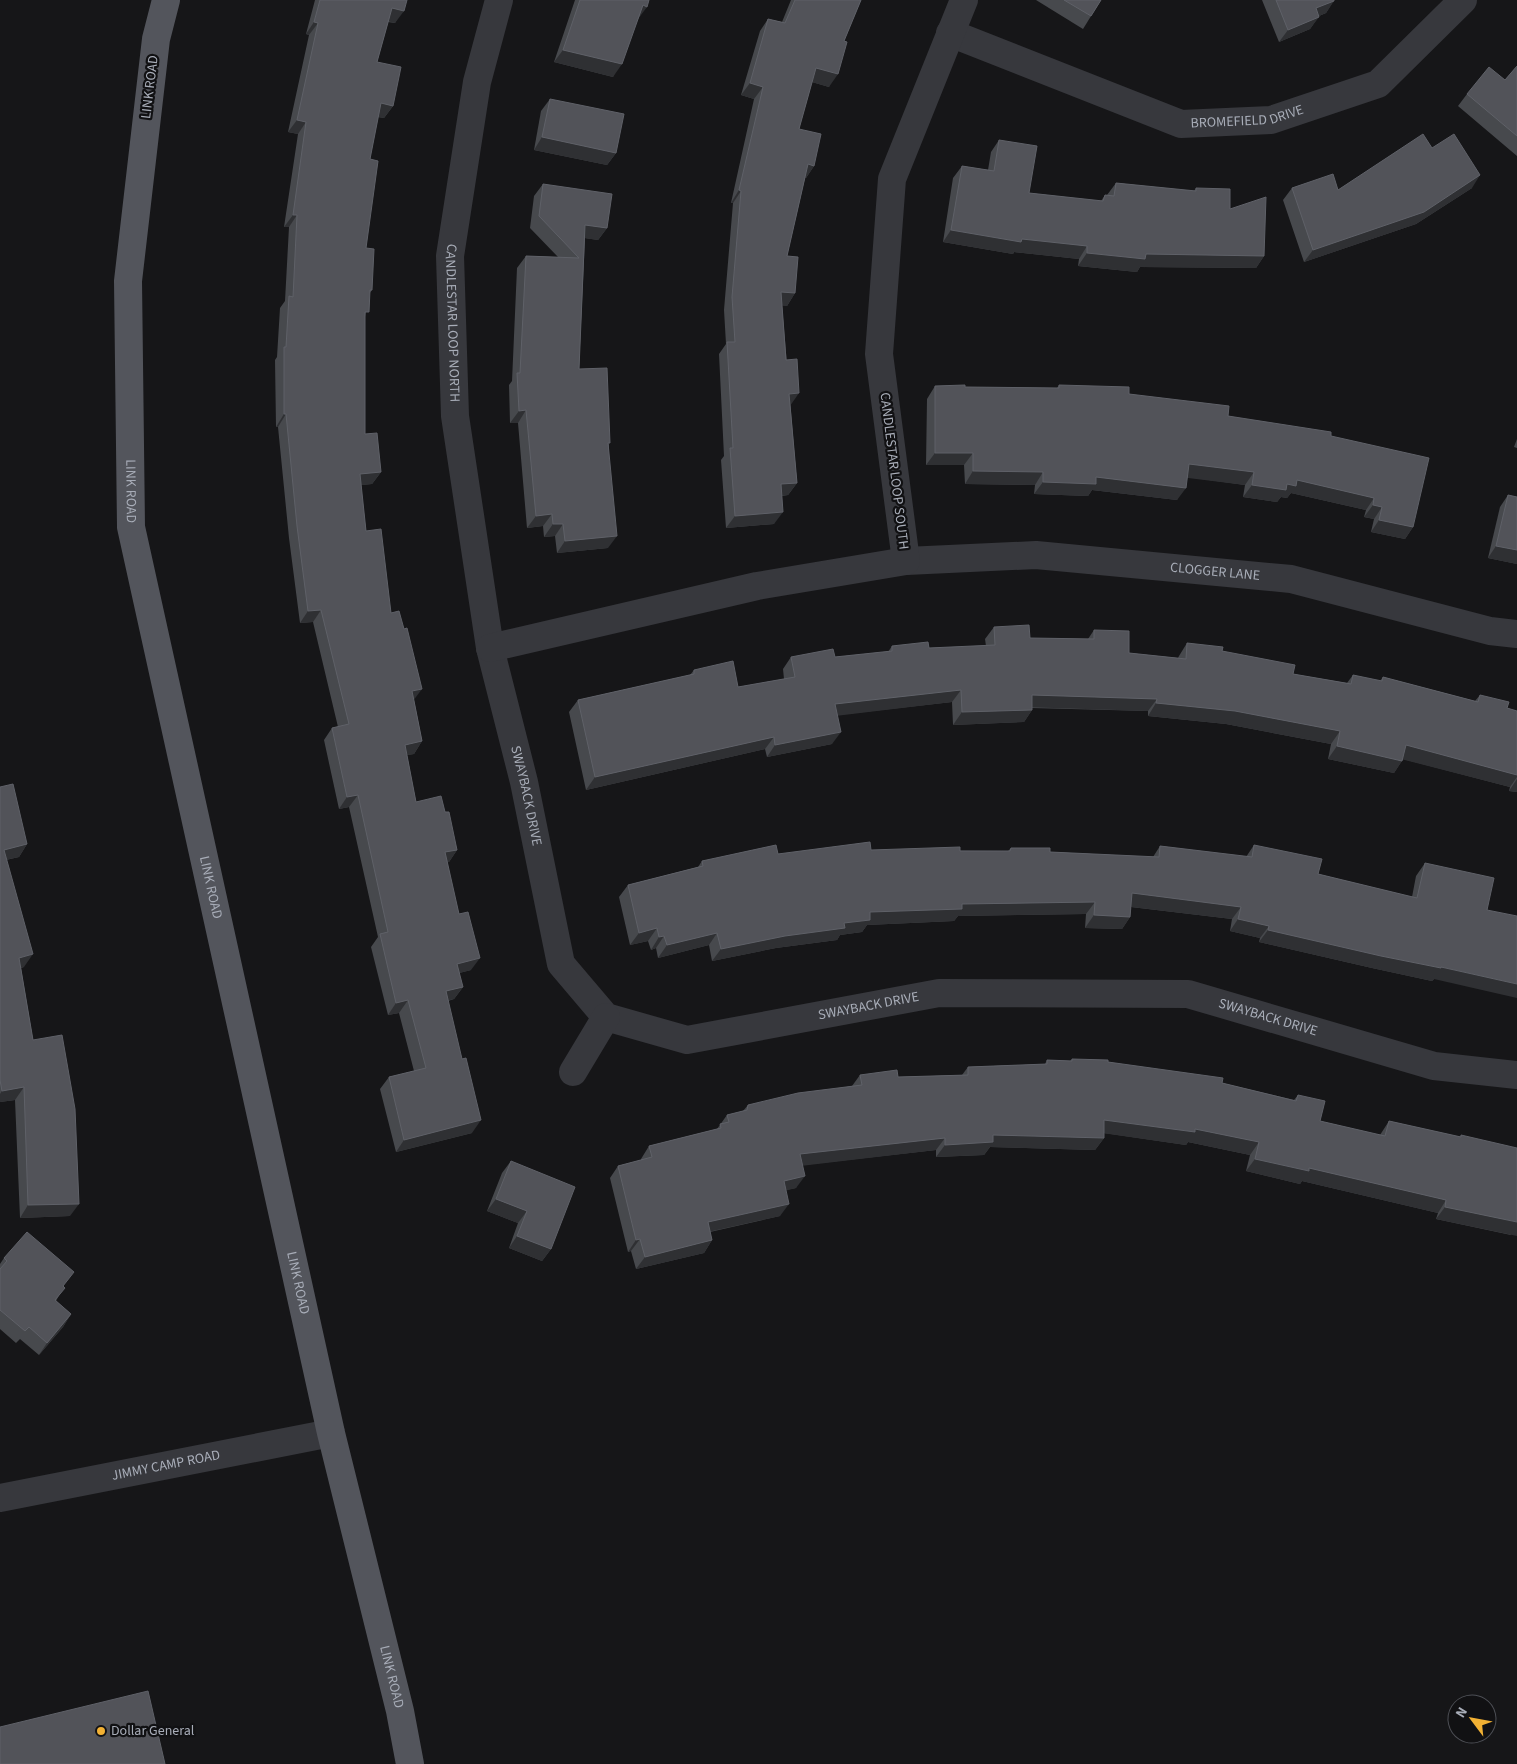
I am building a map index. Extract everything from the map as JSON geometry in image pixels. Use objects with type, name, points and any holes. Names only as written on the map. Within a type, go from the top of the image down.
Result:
[{"type":"main road","name":"LINK ROAD","points":[[166,0],[156,39],[128,280],[131,527],[331,1433],[400,1711],[410,1764]]},
{"type":"street","name":"CANDLESTAR LOOP NORTH","points":[[490,648],[456,416],[450,256],[477,82],[499,0]]},
{"type":"street","name":"CANDLESTAR LOOP SOUTH","points":[[490,648],[757,586],[906,561],[879,354],[892,179],[964,0]]},
{"type":"street","name":"BROMEFIELD DRIVE","points":[[950,34],[1181,124],[1271,120],[1378,84],[1463,0]]},
{"type":"street","name":"CLOGGER LANE","points":[[906,561],[1036,555],[1291,579],[1490,631],[1517,634]]},
{"type":"street","name":"SWAYBACK DRIVE","points":[[490,648],[524,782],[560,964],[606,1017],[687,1040],[939,993],[1188,994],[1434,1066],[1517,1075]]},
{"type":"street","points":[[572,1072],[606,1017]]},
{"type":"street","name":"JIMMY CAMP ROAD","points":[[0,1498],[331,1433]]},
{"type":"building","points":[[320,0],[407,0],[404,11],[392,8],[377,62],[401,67],[393,106],[381,103],[370,159],[378,161],[366,248],[374,249],[369,312],[365,312],[365,434],[377,433],[381,472],[360,474],[366,531],[381,529],[391,613],[399,611],[404,629],[407,628],[422,689],[412,691],[422,741],[405,745],[416,802],[441,796],[445,812],[449,812],[457,850],[445,852],[459,914],[468,912],[480,958],[457,964],[463,987],[446,991],[462,1059],[466,1058],[481,1120],[404,1140],[389,1077],[426,1068],[408,1000],[396,1003],[380,934],[388,932],[358,795],[347,797],[332,728],[349,724],[321,610],[308,611],[286,414],[284,414],[284,347],[286,347],[289,296],[293,297],[297,215],[293,215],[306,122],[297,120],[318,23],[314,22]]},
{"type":"building","points":[[580,0],[649,0],[647,7],[643,5],[622,64],[563,50]]},
{"type":"building","points":[[795,0],[861,0],[844,41],[847,42],[838,74],[816,68],[799,129],[821,134],[814,166],[808,164],[787,256],[798,257],[795,293],[781,292],[786,360],[797,359],[799,393],[789,394],[797,483],[781,484],[783,512],[735,516],[730,448],[733,448],[727,342],[735,342],[732,297],[741,191],[739,190],[763,87],[750,83],[768,19],[785,23]]},
{"type":"building","points":[[1064,0],[1101,0],[1091,16]]},
{"type":"building","points":[[1276,0],[1334,1],[1316,8],[1319,17],[1288,30]]},
{"type":"building","points":[[1517,66],[1517,136],[1467,94],[1489,67],[1505,80]]},
{"type":"building","points":[[550,99],[624,114],[616,153],[542,137]]},
{"type":"building","points":[[1423,134],[1432,148],[1454,134],[1480,175],[1424,212],[1313,250],[1292,188],[1333,174],[1338,190]]},
{"type":"building","points":[[999,140],[1037,146],[1029,193],[1103,201],[1105,195],[1114,196],[1116,183],[1196,191],[1196,188],[1230,189],[1230,209],[1266,197],[1264,256],[1146,254],[1145,259],[1087,253],[1087,246],[1022,239],[1021,242],[951,230],[962,166],[994,171]]},
{"type":"building","points":[[543,184],[612,194],[607,228],[585,225],[579,369],[607,368],[610,443],[608,443],[617,536],[565,541],[563,524],[553,524],[552,514],[536,516],[526,410],[519,411],[517,373],[520,373],[526,256],[579,258],[539,216]]},
{"type":"building","points":[[965,385],[965,387],[1059,388],[1059,385],[1129,387],[1129,394],[1229,406],[1228,416],[1331,432],[1331,436],[1429,458],[1413,527],[1379,520],[1382,507],[1373,505],[1374,498],[1297,480],[1296,486],[1287,484],[1286,490],[1252,485],[1254,472],[1189,464],[1186,488],[1096,477],[1096,484],[1043,482],[1043,472],[973,471],[973,453],[935,453],[935,386]]},
{"type":"building","points":[[1508,495],[1517,497],[1517,550],[1496,546]]},
{"type":"building","points":[[1029,625],[1030,638],[1094,639],[1094,630],[1129,631],[1129,653],[1186,659],[1187,643],[1223,647],[1222,651],[1295,665],[1293,674],[1351,684],[1353,675],[1382,681],[1383,677],[1478,702],[1480,695],[1509,702],[1507,708],[1517,711],[1517,775],[1406,745],[1402,761],[1337,746],[1340,731],[1235,711],[1156,703],[1157,699],[1032,695],[1032,710],[962,712],[961,690],[835,704],[841,732],[775,745],[774,737],[595,777],[578,700],[694,674],[694,670],[733,661],[738,687],[795,677],[791,657],[833,649],[835,657],[892,651],[892,646],[928,642],[929,648],[995,645],[994,627]]},
{"type":"building","points":[[13,784],[27,844],[4,850],[33,954],[19,958],[33,1040],[62,1035],[75,1109],[79,1204],[28,1205],[24,1087],[2,1091],[0,1080],[0,787]]},
{"type":"building","points":[[870,842],[871,850],[960,847],[960,851],[1010,851],[1011,848],[1050,848],[1050,852],[1159,857],[1160,846],[1252,857],[1254,845],[1322,859],[1318,874],[1417,898],[1425,863],[1494,878],[1487,910],[1517,916],[1517,984],[1268,930],[1269,926],[1238,919],[1241,907],[1132,893],[1130,917],[1094,915],[1095,902],[962,904],[962,909],[870,912],[870,920],[844,923],[845,928],[785,936],[721,949],[717,933],[667,945],[664,936],[659,937],[657,928],[639,933],[628,885],[703,866],[702,861],[776,845],[778,854]]},
{"type":"building","points":[[1072,1059],[1108,1060],[1108,1062],[1223,1078],[1222,1083],[1296,1101],[1298,1095],[1325,1101],[1320,1121],[1385,1136],[1389,1121],[1517,1148],[1517,1222],[1445,1207],[1446,1200],[1309,1168],[1309,1171],[1255,1159],[1259,1142],[1195,1129],[1195,1132],[1104,1120],[1104,1138],[993,1135],[993,1142],[945,1145],[945,1138],[800,1154],[805,1176],[784,1181],[789,1204],[708,1222],[712,1240],[645,1257],[640,1239],[636,1240],[618,1166],[652,1157],[649,1146],[721,1128],[720,1124],[729,1122],[727,1115],[747,1110],[748,1105],[798,1093],[862,1085],[860,1075],[897,1070],[898,1077],[968,1075],[968,1067],[1047,1064],[1047,1060],[1072,1061]]},
{"type":"building","points":[[511,1161],[575,1187],[551,1249],[517,1236],[527,1211],[496,1199]]},
{"type":"building","points":[[27,1232],[74,1272],[63,1286],[65,1288],[55,1300],[71,1314],[47,1343],[29,1327],[25,1331],[0,1310],[0,1269],[7,1261],[4,1258]]},
{"type":"building","points":[[148,1691],[165,1764],[0,1764],[0,1727]]},
{"type":"place","name":"Dollar General","points":[[101,1731]]}]
